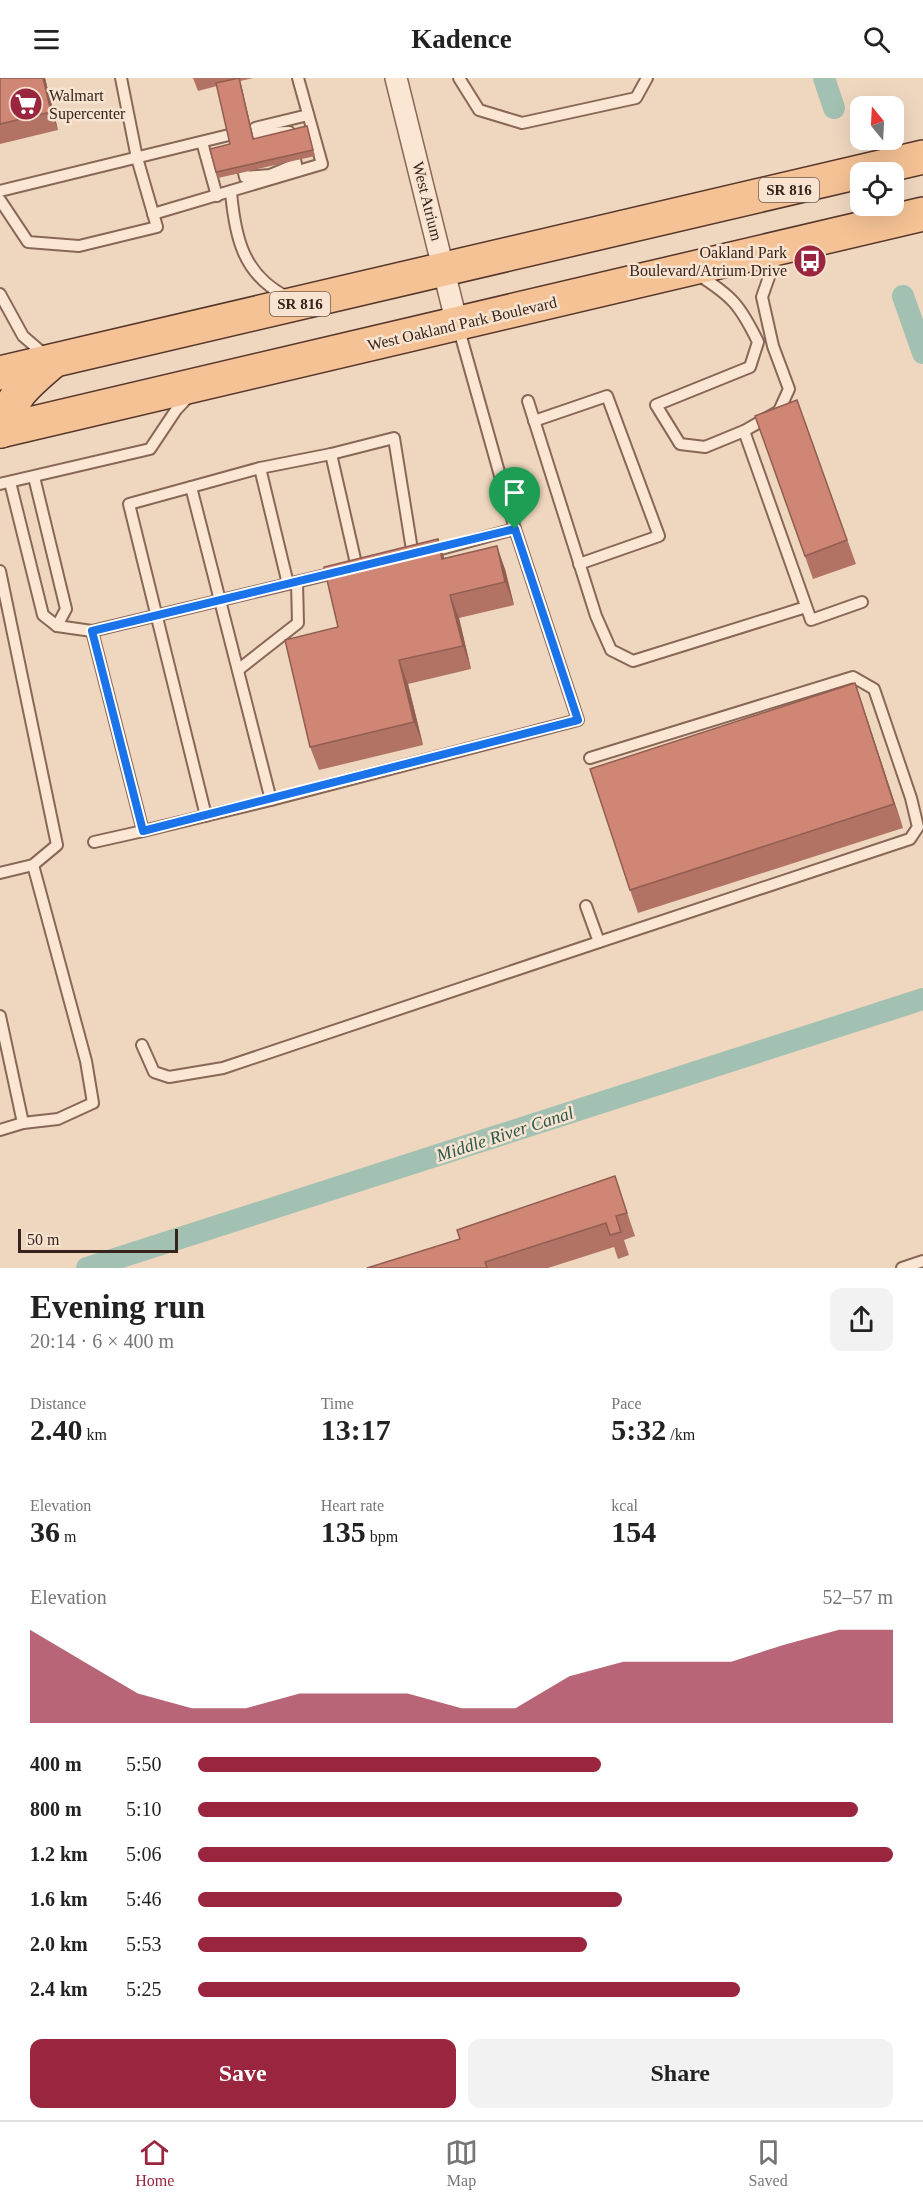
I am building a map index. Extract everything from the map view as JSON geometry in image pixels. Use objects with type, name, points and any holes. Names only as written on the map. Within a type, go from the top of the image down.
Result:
[{"type":"main road","name":"SR 816","points":[[0,373],[923,157]]},
{"type":"main road","name":"West Oakland Park Boulevard","points":[[0,432],[923,214]]},
{"type":"main road","points":[[0,432],[10,404],[22,388],[52,362]]},
{"type":"street","name":"West Atrium","points":[[396,78],[457,324]]},
{"type":"lane","points":[[0,200],[28,242],[79,246],[157,227],[137,158],[121,78]]},
{"type":"lane","points":[[244,172],[245,177],[322,164],[298,78]]},
{"type":"lane","points":[[459,78],[479,111],[522,123],[636,98],[647,78]]},
{"type":"lane","points":[[238,149],[258,133],[308,115]]},
{"type":"lane","points":[[258,133],[289,132],[290,137]]},
{"type":"lane","points":[[0,191],[229,135]]},
{"type":"lane","points":[[202,142],[217,196]]},
{"type":"lane","points":[[153,214],[231,192],[296,164],[296,160]]},
{"type":"lane","points":[[231,192],[235,231],[249,264],[277,292],[301,304]]},
{"type":"lane","points":[[689,269],[725,292],[742,310],[758,342],[750,367],[656,405],[680,444],[705,447],[744,431],[779,411],[789,389],[773,346],[762,297],[779,248]]},
{"type":"lane","points":[[0,294],[23,336],[52,362]]},
{"type":"lane","points":[[94,842],[272,800],[578,720],[515,529],[457,324]]},
{"type":"lane","points":[[199,385],[176,410],[150,449],[5,483],[43,615],[57,626],[92,631],[363,567],[332,454]]},
{"type":"lane","points":[[534,421],[607,396],[659,536],[579,564]]},
{"type":"lane","points":[[528,401],[596,616],[611,650],[633,661],[806,607]]},
{"type":"lane","points":[[744,431],[811,620],[862,602]]},
{"type":"lane","points":[[206,816],[129,504],[260,468],[332,454],[394,438],[409,557],[515,529]]},
{"type":"lane","points":[[238,670],[298,623],[292,583],[260,468]]},
{"type":"lane","points":[[34,477],[66,609],[57,626]]},
{"type":"lane","points":[[191,487],[272,800]]},
{"type":"lane","points":[[0,571],[2,594],[57,844],[33,865],[0,873]]},
{"type":"lane","points":[[92,631],[143,831]]},
{"type":"lane","points":[[142,1046],[154,1072],[169,1077],[223,1068],[910,839],[918,827],[912,798],[874,689],[853,678],[608,759],[590,758]]},
{"type":"lane","points":[[0,1130],[58,1119],[93,1103],[86,1061],[33,865]]},
{"type":"lane","points":[[586,906],[599,942]]},
{"type":"lane","points":[[659,907],[663,920]]},
{"type":"lane","points":[[0,1016],[23,1124]]},
{"type":"lane","points":[[902,1268],[923,1261]]},
{"type":"building","name":"Walmart Supercenter","points":[[0,78],[43,78],[51,112],[0,124]]},
{"type":"building","points":[[239,78],[253,139],[307,126],[313,150],[216,172],[210,149],[230,144],[216,83]]},
{"type":"building","points":[[797,400],[847,540],[805,556],[755,416]]},
{"type":"building","points":[[438,539],[442,559],[497,546],[505,582],[450,595],[463,646],[399,660],[414,722],[310,747],[285,640],[338,627],[324,567]]},
{"type":"building","points":[[855,683],[894,804],[630,890],[590,769]]},
{"type":"building","points":[[615,1176],[627,1213],[616,1216],[621,1232],[610,1235],[606,1223],[485,1262],[487,1268],[367,1268],[460,1239],[457,1230]]},
{"type":"waterway","points":[[824,78],[834,108]]},
{"type":"waterway","points":[[903,296],[923,353]]},
{"type":"waterway","name":"Middle River Canal","points":[[87,1268],[923,999]]},
{"type":"place","name":"Walmart Supercenter","points":[[26,104]]},
{"type":"place","name":"Oakland Park Boulevard/Atrium Drive","points":[[810,261]]},
{"type":"route","points":[[515,529],[578,720],[272,800],[143,831],[92,631],[220,599],[415,555],[515,529]]}]
